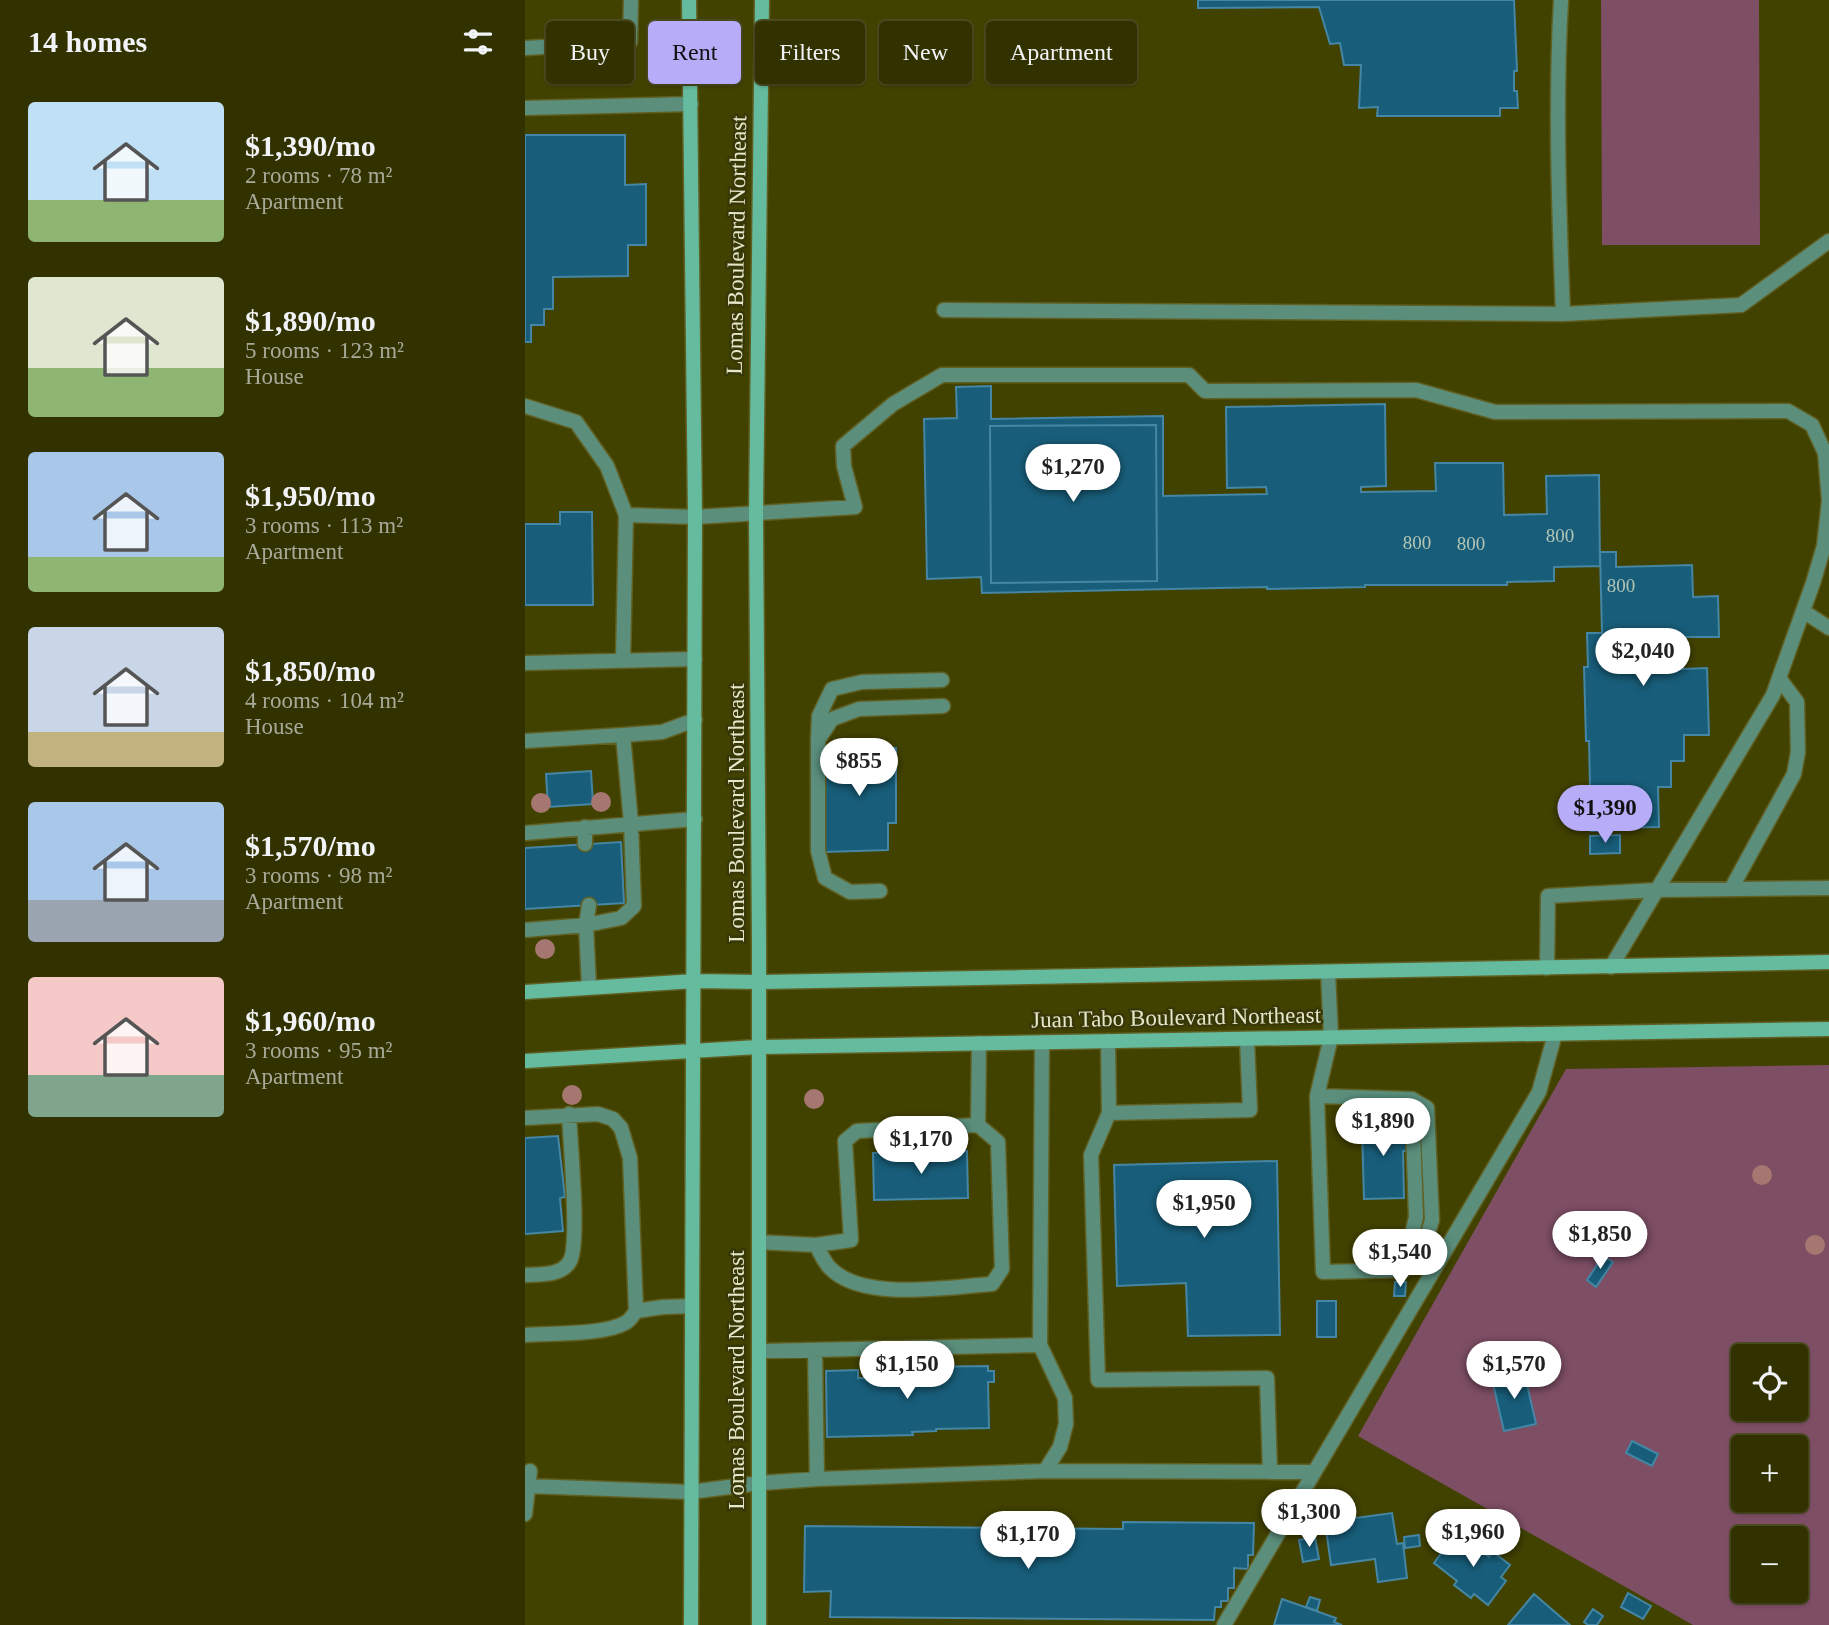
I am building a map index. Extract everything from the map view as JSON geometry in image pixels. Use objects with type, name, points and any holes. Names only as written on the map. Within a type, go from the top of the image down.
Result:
[{"type":"main road","name":"Lomas Boulevard Northeast","points":[[689,0],[695,517],[691,1625]]},
{"type":"main road","name":"Lomas Boulevard Northeast","points":[[759,1625],[756,514],[762,0]]},
{"type":"main road","name":"Juan Tabo Boulevard Northeast","points":[[525,992],[695,981],[1829,962]]},
{"type":"main road","name":"Juan Tabo Boulevard Northeast","points":[[525,1060],[758,1046],[1829,1029]]},
{"type":"lane","points":[[525,48],[630,42],[631,0]]},
{"type":"lane","points":[[1561,0],[1558,45],[1559,214],[1563,314]]},
{"type":"lane","points":[[525,108],[691,104]]},
{"type":"lane","points":[[944,310],[1563,314],[1741,305],[1829,241]]},
{"type":"lane","points":[[626,515],[695,517],[856,508],[844,466],[843,446],[893,404],[942,375],[1189,375],[1205,391],[1416,390],[1495,412],[1787,411],[1812,425],[1825,453],[1829,501],[1824,546],[1773,695],[1611,967]]},
{"type":"lane","points":[[525,406],[576,422],[607,466],[626,515],[623,660]]},
{"type":"lane","points":[[1803,611],[1829,628]]},
{"type":"lane","points":[[525,663],[695,659]]},
{"type":"lane","points":[[1731,889],[1794,774],[1798,752],[1797,702],[1779,678]]},
{"type":"lane","points":[[880,891],[850,892],[825,878],[818,851],[819,716],[832,689],[862,682],[942,680]]},
{"type":"lane","points":[[818,740],[832,719],[859,709],[943,706]]},
{"type":"lane","points":[[525,741],[661,732],[695,720]]},
{"type":"lane","points":[[525,930],[586,925],[621,918],[633,906],[631,823],[623,735]]},
{"type":"lane","points":[[525,833],[695,819]]},
{"type":"lane","points":[[585,827],[585,844]]},
{"type":"lane","points":[[1547,968],[1548,896],[1657,890],[1829,888]]},
{"type":"lane","points":[[589,905],[586,925],[589,988]]},
{"type":"lane","points":[[1317,1096],[1412,1099],[1427,1108],[1432,1220],[1426,1240],[1403,1270],[1323,1272],[1317,1096],[1331,1037],[1328,972]]},
{"type":"lane","points":[[1224,1625],[1539,1092],[1555,1034]]},
{"type":"lane","points":[[1109,1113],[1250,1110],[1247,1039]]},
{"type":"lane","points":[[1108,1041],[1109,1113],[1091,1155],[1098,1380],[1267,1378],[1271,1472]]},
{"type":"lane","points":[[1042,1042],[1040,1345],[1065,1398],[1066,1424],[1060,1447],[1045,1471]]},
{"type":"lane","points":[[978,1125],[979,1043]]},
{"type":"lane","points":[[525,1275],[553,1273],[563,1269],[571,1261],[575,1240],[569,1114]]},
{"type":"lane","points":[[525,1118],[598,1114],[613,1119],[621,1128],[630,1158],[636,1311],[629,1320],[611,1327],[525,1335]]},
{"type":"lane","points":[[759,1242],[816,1245],[851,1240],[845,1141],[857,1131],[978,1125],[998,1142],[1002,1269],[992,1284],[899,1289],[854,1284],[829,1268],[816,1245]]},
{"type":"lane","points":[[636,1311],[692,1306]]},
{"type":"lane","points":[[759,1351],[1040,1345]]},
{"type":"lane","points":[[815,1350],[817,1479]]},
{"type":"lane","points":[[525,1514],[529,1478],[691,1492],[817,1479],[1045,1471],[1313,1472]]},
{"type":"shaded area","points":[[1601,0],[1759,0],[1760,245],[1602,245]]},
{"type":"shaded area","points":[[1829,1065],[1829,1625],[1693,1625],[1358,1436],[1566,1069]]},
{"type":"building","points":[[1198,0],[1514,0],[1517,71],[1514,71],[1514,91],[1517,91],[1518,108],[1500,108],[1500,116],[1377,116],[1378,107],[1359,108],[1361,65],[1344,65],[1340,43],[1330,44],[1319,7],[1198,8]]},
{"type":"building","points":[[525,135],[625,135],[625,185],[646,184],[646,245],[628,245],[628,276],[553,277],[553,309],[544,309],[544,325],[531,325],[531,342],[525,342]]},
{"type":"building","points":[[991,386],[991,419],[1163,416],[1163,496],[1267,494],[1266,487],[1227,488],[1226,407],[1385,404],[1386,486],[1361,487],[1361,492],[1436,491],[1435,463],[1503,463],[1504,515],[1547,514],[1546,476],[1599,475],[1600,566],[1554,567],[1554,581],[1507,582],[1507,585],[1365,585],[982,593],[981,577],[927,579],[924,419],[957,418],[956,387]]},
{"type":"building","points":[[1156,425],[1157,581],[991,583],[990,426]]},
{"type":"building","points":[[560,512],[592,512],[593,605],[525,605],[525,524],[560,524]]},
{"type":"building","points":[[1600,552],[1616,552],[1616,567],[1692,565],[1693,597],[1718,596],[1719,637],[1682,637],[1682,669],[1707,668],[1709,735],[1684,735],[1684,761],[1671,761],[1671,787],[1658,787],[1659,827],[1605,828],[1605,831],[1591,831],[1584,667],[1588,667],[1587,633],[1602,633]]},
{"type":"building","points":[[896,748],[896,823],[888,823],[888,850],[825,852],[824,749]]},
{"type":"building","points":[[591,771],[593,804],[548,807],[546,774]]},
{"type":"building","points":[[1620,835],[1620,853],[1590,854],[1590,836]]},
{"type":"building","points":[[621,842],[624,903],[525,909],[525,848]]},
{"type":"building","points":[[1358,1115],[1369,1115],[1369,1119],[1392,1119],[1392,1124],[1406,1128],[1406,1151],[1403,1151],[1404,1198],[1364,1199],[1362,1129],[1358,1129]]},
{"type":"building","points":[[558,1136],[565,1197],[560,1198],[563,1231],[525,1234],[525,1138]]},
{"type":"building","points":[[967,1151],[968,1198],[874,1200],[873,1153]]},
{"type":"building","points":[[1277,1161],[1280,1335],[1188,1336],[1186,1283],[1117,1286],[1114,1165]]},
{"type":"building","points":[[1603,1256],[1613,1262],[1596,1287],[1587,1280]]},
{"type":"building","points":[[1395,1282],[1406,1282],[1405,1296],[1394,1296]]},
{"type":"building","points":[[1317,1301],[1336,1301],[1336,1337],[1317,1337]]},
{"type":"building","points":[[988,1366],[988,1371],[994,1371],[994,1382],[988,1382],[989,1428],[936,1429],[912,1432],[913,1435],[827,1437],[826,1371],[858,1370],[858,1378],[873,1378],[872,1372],[911,1371],[911,1367]]},
{"type":"building","points":[[1524,1371],[1536,1424],[1504,1431],[1492,1379]]},
{"type":"building","points":[[1632,1441],[1658,1454],[1652,1466],[1626,1453]]},
{"type":"building","points":[[1392,1513],[1397,1544],[1403,1543],[1407,1578],[1378,1582],[1375,1559],[1331,1565],[1325,1522]]},
{"type":"building","points":[[1435,1514],[1446,1522],[1438,1535],[1427,1527]]},
{"type":"building","points":[[1123,1522],[1254,1523],[1253,1555],[1248,1555],[1248,1569],[1234,1568],[1234,1588],[1228,1588],[1228,1601],[1221,1601],[1221,1607],[1215,1607],[1214,1620],[830,1617],[831,1591],[804,1592],[805,1526],[1123,1529]]},
{"type":"building","points":[[1445,1526],[1455,1534],[1447,1545],[1437,1537]]},
{"type":"building","points":[[1456,1533],[1489,1557],[1493,1552],[1510,1565],[1501,1577],[1506,1581],[1488,1605],[1474,1594],[1471,1598],[1454,1585],[1457,1581],[1434,1563]]},
{"type":"building","points":[[1419,1535],[1420,1546],[1405,1548],[1404,1537]]},
{"type":"building","points":[[1315,1537],[1319,1559],[1303,1562],[1299,1540]]},
{"type":"building","points":[[1628,1593],[1651,1606],[1643,1619],[1621,1607]]},
{"type":"building","points":[[1534,1594],[1570,1625],[1508,1625]]},
{"type":"building","points":[[1310,1597],[1320,1600],[1317,1611],[1306,1607]]},
{"type":"building","points":[[1282,1599],[1336,1618],[1334,1622],[1342,1625],[1274,1625]]},
{"type":"building","points":[[1593,1609],[1603,1616],[1597,1625],[1588,1625],[1584,1622]]}]
